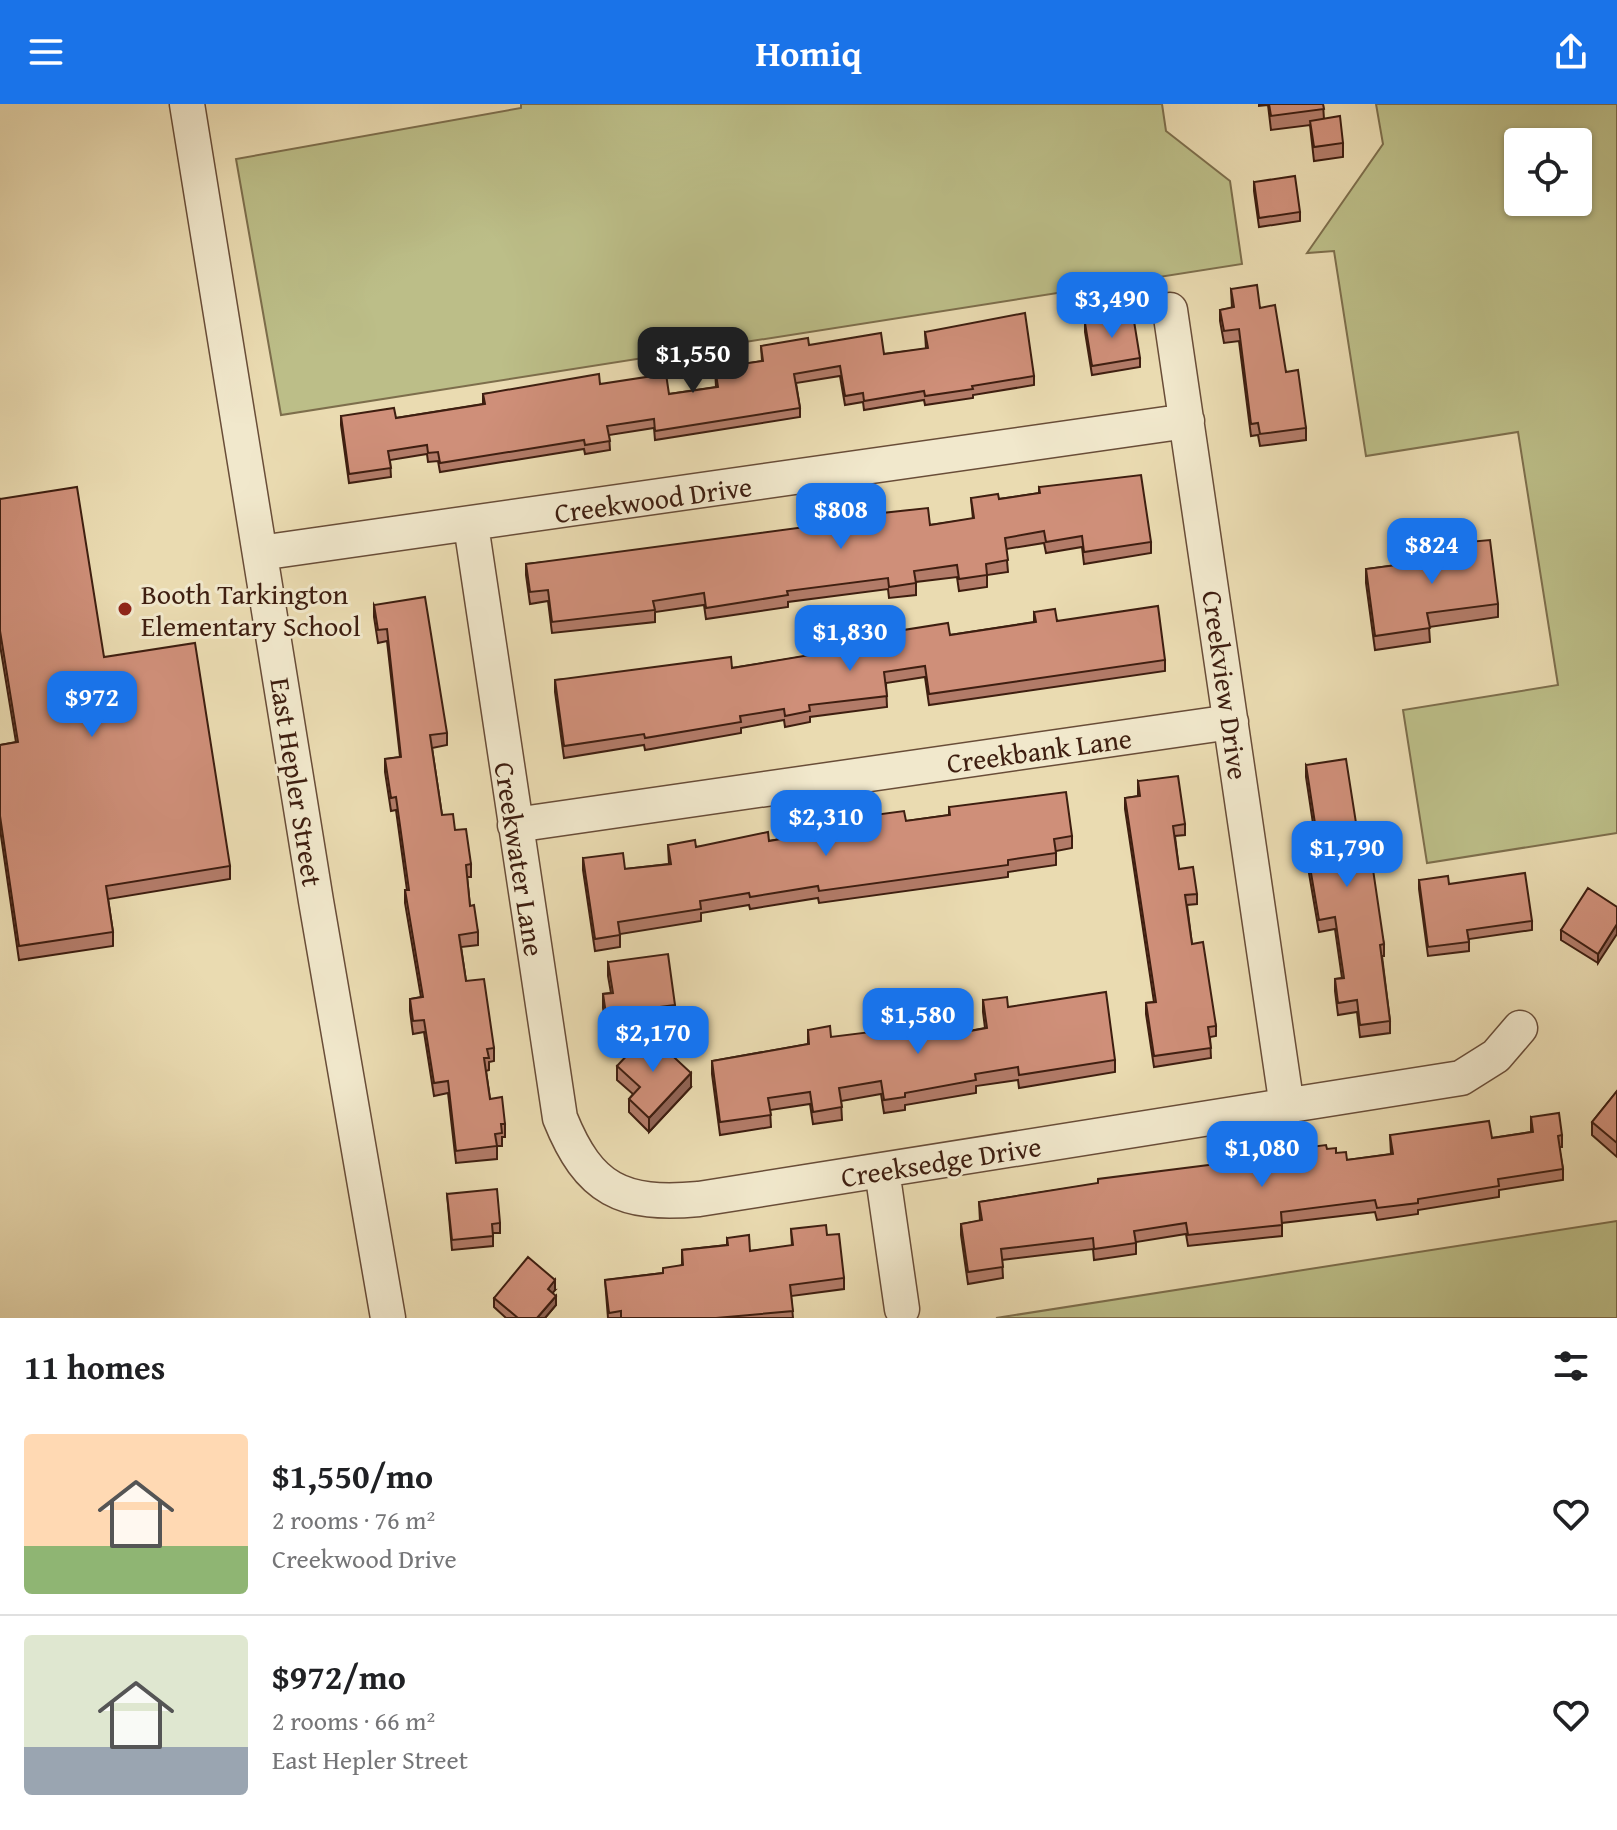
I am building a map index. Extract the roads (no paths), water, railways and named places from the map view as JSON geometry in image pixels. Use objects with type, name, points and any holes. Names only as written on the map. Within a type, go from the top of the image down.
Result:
[{"type":"street","name":"East Hepler Street","points":[[187,104],[388,1318]]},
{"type":"street","name":"Creekview Drive","points":[[1170,310],[1287,1107]]},
{"type":"street","name":"Creekwood Drive","points":[[260,553],[1187,421]]},
{"type":"street","name":"Creekwater Lane","points":[[471,525],[560,1118],[591,1189]]},
{"type":"street","name":"Creekbank Lane","points":[[515,825],[1231,722]]},
{"type":"street","name":"Creeksedge Drive","points":[[591,1189],[674,1201],[1461,1078],[1496,1056],[1520,1028]]},
{"type":"street","points":[[882,1170],[902,1309]]},
{"type":"place","name":"Booth Tarkington Elementary School","points":[[125,609]]}]
